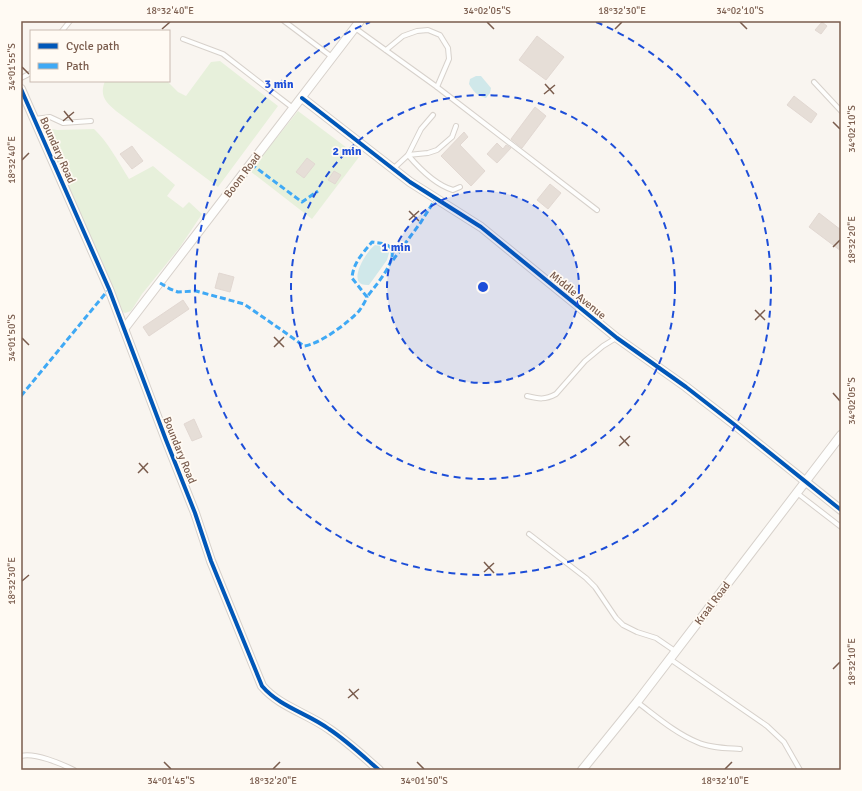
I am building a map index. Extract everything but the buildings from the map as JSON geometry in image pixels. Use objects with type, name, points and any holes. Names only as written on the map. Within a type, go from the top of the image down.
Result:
[{"type":"street","name":"Boom Road","points":[[124,329],[333,58],[357,24]]},
{"type":"street","name":"Boundary Road","points":[[21,89],[108,289],[195,513],[211,561],[262,686],[276,700],[316,720],[329,729],[379,770]]},
{"type":"street","name":"Middle Avenue","points":[[302,98],[414,185],[481,227],[617,338],[692,392],[841,510]]},
{"type":"street","name":"Kraal Road","points":[[582,770],[670,659],[841,435]]},
{"type":"lane","points":[[63,30],[70,21]]},
{"type":"lane","points":[[284,21],[333,58]]},
{"type":"lane","points":[[357,24],[386,50],[437,87],[597,210]]},
{"type":"lane","points":[[386,50],[403,36],[417,31],[428,30],[440,35],[448,48],[449,59],[437,87]]},
{"type":"lane","points":[[183,39],[223,54],[294,109]]},
{"type":"lane","points":[[21,78],[30,74]]},
{"type":"lane","points":[[814,82],[841,111]]},
{"type":"lane","points":[[393,169],[408,155],[421,129],[433,115]]},
{"type":"lane","points":[[34,119],[50,117],[63,123],[91,120]]},
{"type":"lane","points":[[408,155],[428,153],[437,150],[452,137],[456,126]]},
{"type":"lane","points":[[408,155],[430,177],[444,187],[453,190],[460,187]]},
{"type":"lane","points":[[527,396],[542,400],[550,398],[556,394],[584,362],[603,346],[617,338]]},
{"type":"lane","points":[[797,492],[841,528]]},
{"type":"lane","points":[[529,534],[586,578],[595,587],[623,625],[637,632],[656,638],[675,651]]},
{"type":"lane","points":[[670,659],[767,726],[784,742],[800,770]]},
{"type":"lane","points":[[636,702],[697,742],[717,747],[740,749]]},
{"type":"lane","points":[[21,756],[27,754],[37,756],[74,770]]},
{"type":"green space","points":[[220,61],[278,106],[218,187],[116,111],[109,105],[103,95],[105,82],[168,82],[178,92],[186,96],[211,62]]},
{"type":"green space","points":[[298,111],[359,157],[312,219],[250,171]]},
{"type":"green space","points":[[43,127],[57,130],[94,129],[109,146],[129,179],[153,166],[175,185],[167,196],[183,208],[189,202],[202,214],[180,247],[142,294],[131,311],[125,313],[121,311],[71,197]]},
{"type":"water","points":[[476,76],[481,76],[491,88],[490,93],[486,98],[476,93],[469,84],[470,79]]},
{"type":"water","points":[[375,245],[387,249],[389,253],[387,260],[369,285],[362,284],[358,280],[359,268],[367,254]]},
{"type":"marked path","points":[[251,164],[302,202],[318,191]]},
{"type":"marked path","points":[[393,260],[421,222],[436,198]]},
{"type":"marked path","points":[[160,283],[178,292],[196,291],[244,304],[304,346],[326,337],[359,311],[367,297],[352,278],[354,268],[359,258],[372,242],[382,243],[390,247],[392,258],[385,273],[367,297]]},
{"type":"marked path","points":[[21,396],[109,289]]},
{"type":"cycle path","points":[[21,89],[109,289],[195,513],[211,561],[262,686],[285,705],[321,723],[355,749],[379,770]]},
{"type":"cycle path","points":[[302,98],[410,182],[481,227],[617,338],[686,387],[841,510]]}]
